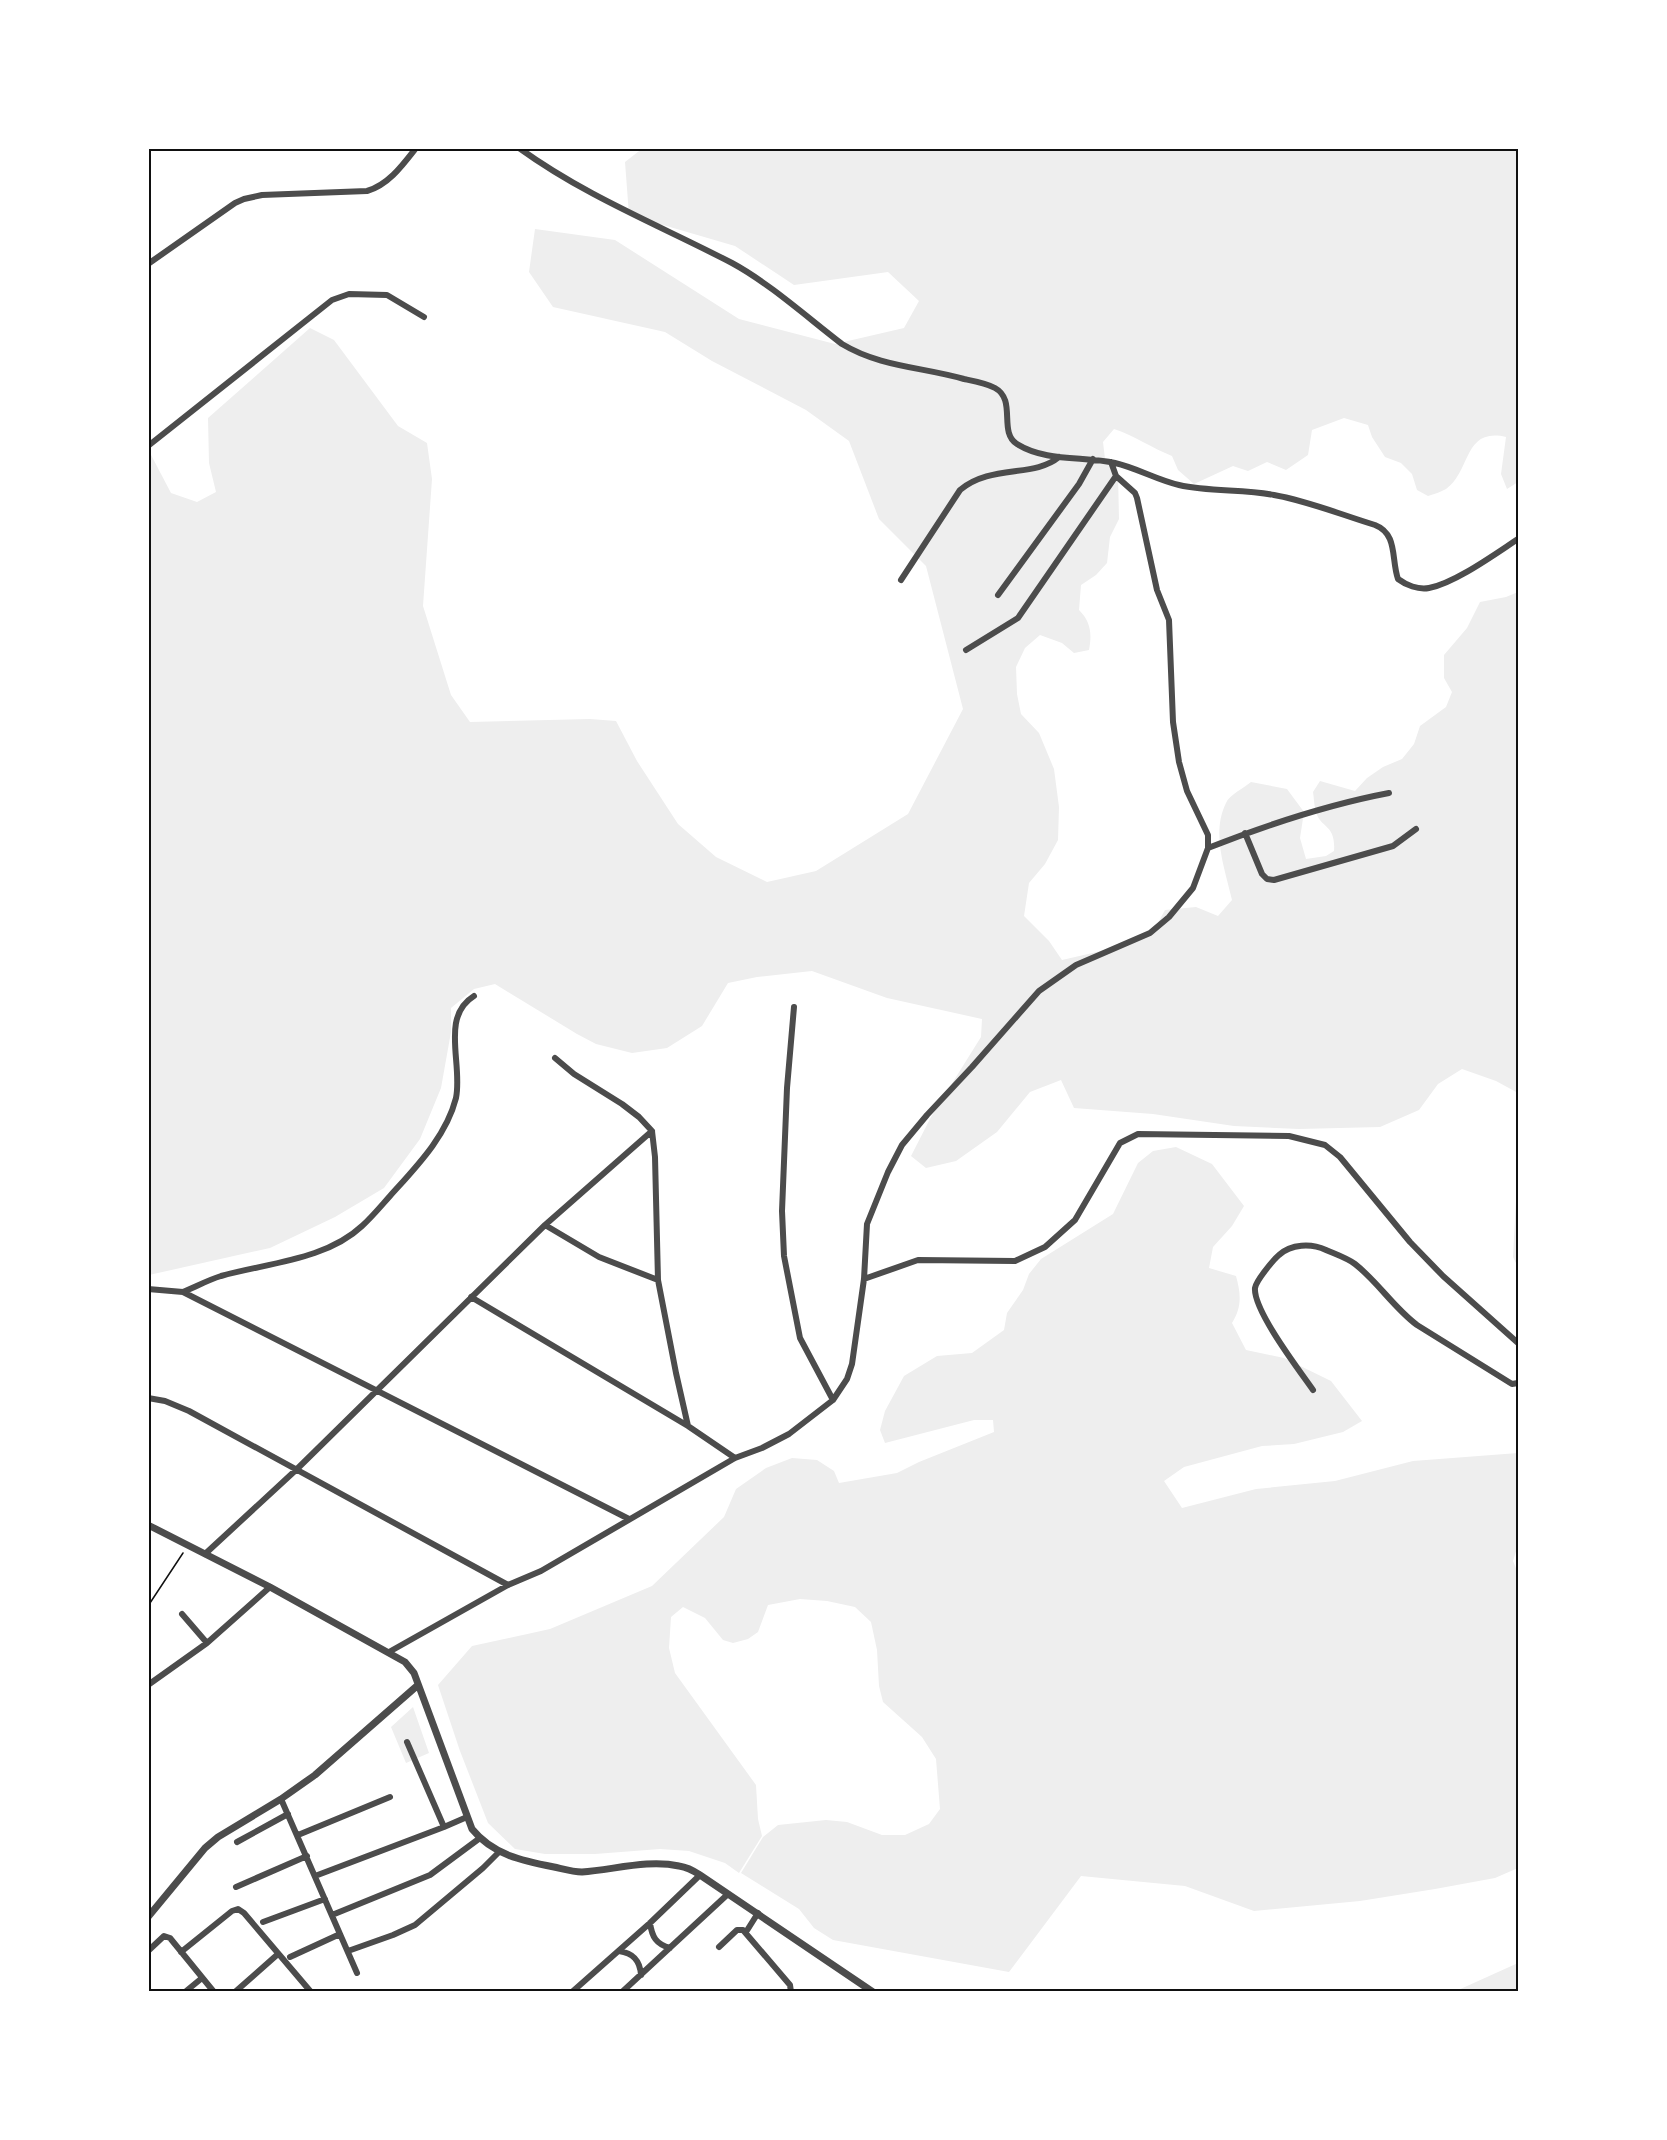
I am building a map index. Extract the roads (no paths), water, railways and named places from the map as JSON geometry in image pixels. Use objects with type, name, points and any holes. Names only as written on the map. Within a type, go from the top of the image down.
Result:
[{"type":"street","points":[[148,264],[235,203],[262,195],[367,191],[377,188],[385,183],[416,148]]},
{"type":"street","points":[[519,148],[541,164],[620,210],[742,269],[854,352],[889,363],[949,375],[995,388],[1002,394],[1006,403],[1009,431],[1016,443],[1059,458],[1093,459],[1133,467],[1176,484],[1194,488],[1277,495],[1375,525],[1389,535],[1398,579],[1413,587],[1428,588],[1438,585],[1477,566],[1518,539]]},
{"type":"street","points":[[148,446],[332,300],[349,294],[387,295],[424,317]]},
{"type":"street","points":[[901,580],[960,490],[992,474],[1048,465],[1059,458]]},
{"type":"street","points":[[999,595],[1079,484],[1093,459]]},
{"type":"street","points":[[389,1652],[508,1585],[541,1571],[735,1458],[762,1448],[789,1434],[832,1400],[847,1379],[852,1364],[864,1279],[867,1224],[871,1210],[902,1145],[927,1114],[1039,991],[1076,965],[1150,933],[1169,917],[1193,888],[1208,848],[1208,836],[1187,791],[1179,762],[1173,722],[1169,620],[1157,590],[1137,498],[1135,493],[1116,476],[1111,462]]},
{"type":"street","points":[[966,650],[1018,618],[1116,476]]},
{"type":"street","points":[[1208,848],[1245,833],[1367,797],[1389,793]]},
{"type":"street","points":[[1245,833],[1262,874],[1267,879],[1274,880],[1392,846],[1416,829]]},
{"type":"street","points":[[183,1292],[218,1277],[306,1255],[332,1246],[362,1227],[436,1142],[449,1121],[459,1079],[455,1040],[458,1013],[467,1000],[474,996]]},
{"type":"street","points":[[794,1007],[789,1047],[785,1122],[784,1256],[800,1338],[832,1400]]},
{"type":"street","points":[[555,1058],[574,1074],[622,1104],[652,1131],[655,1157],[658,1280],[688,1426]]},
{"type":"street","points":[[205,1554],[297,1469],[545,1225],[652,1131]]},
{"type":"street","points":[[864,1279],[918,1260],[1015,1260],[1045,1247],[1075,1220],[1120,1143],[1138,1134],[1289,1136],[1325,1145],[1340,1157],[1410,1242],[1443,1276],[1518,1343]]},
{"type":"street","points":[[545,1225],[599,1257],[658,1280]]},
{"type":"street","points":[[1313,1390],[1285,1350],[1255,1298],[1255,1284],[1277,1256],[1289,1247],[1306,1245],[1323,1248],[1354,1264],[1404,1315],[1417,1325],[1512,1384],[1518,1383]]},
{"type":"street","points":[[148,1289],[183,1292],[629,1519]]},
{"type":"street","points":[[471,1297],[688,1426],[735,1458]]},
{"type":"street","points":[[148,1398],[165,1401],[189,1411],[508,1585]]},
{"type":"street","points":[[148,1525],[270,1587],[389,1652],[410,1667],[467,1817],[480,1838],[499,1852],[518,1860],[579,1872],[666,1864],[682,1866],[700,1875],[758,1913],[873,1992]]},
{"type":"street","points":[[150,1682],[207,1643],[270,1587]]},
{"type":"street","points":[[182,1614],[207,1643]]},
{"type":"street","points":[[148,1917],[205,1848],[218,1837],[281,1799],[315,1775],[418,1685]]},
{"type":"street","points":[[407,1742],[444,1827]]},
{"type":"street","points":[[298,1835],[390,1797]]},
{"type":"street","points":[[281,1799],[357,1972]]},
{"type":"street","points":[[237,1842],[288,1814]]},
{"type":"street","points":[[315,1876],[467,1817]]},
{"type":"street","points":[[332,1915],[430,1875],[480,1838]]},
{"type":"street","points":[[348,1951],[415,1925],[499,1852]]},
{"type":"street","points":[[236,1887],[306,1856]]},
{"type":"street","points":[[572,1992],[700,1875]]},
{"type":"street","points":[[621,1992],[728,1894]]},
{"type":"street","points":[[263,1922],[325,1899]]},
{"type":"street","points":[[181,1952],[232,1911],[238,1909],[244,1913],[311,1992]]},
{"type":"street","points":[[746,1932],[758,1913]]},
{"type":"street","points":[[650,1923],[654,1940],[670,1948]]},
{"type":"street","points":[[719,1947],[737,1930],[746,1932],[790,1985],[791,1992]]},
{"type":"street","points":[[290,1957],[340,1934]]},
{"type":"street","points":[[148,1951],[166,1936],[214,1992]]},
{"type":"street","points":[[619,1951],[632,1955],[636,1959],[641,1975]]},
{"type":"street","points":[[235,1992],[278,1954]]},
{"type":"street","points":[[185,1992],[202,1978]]}]
